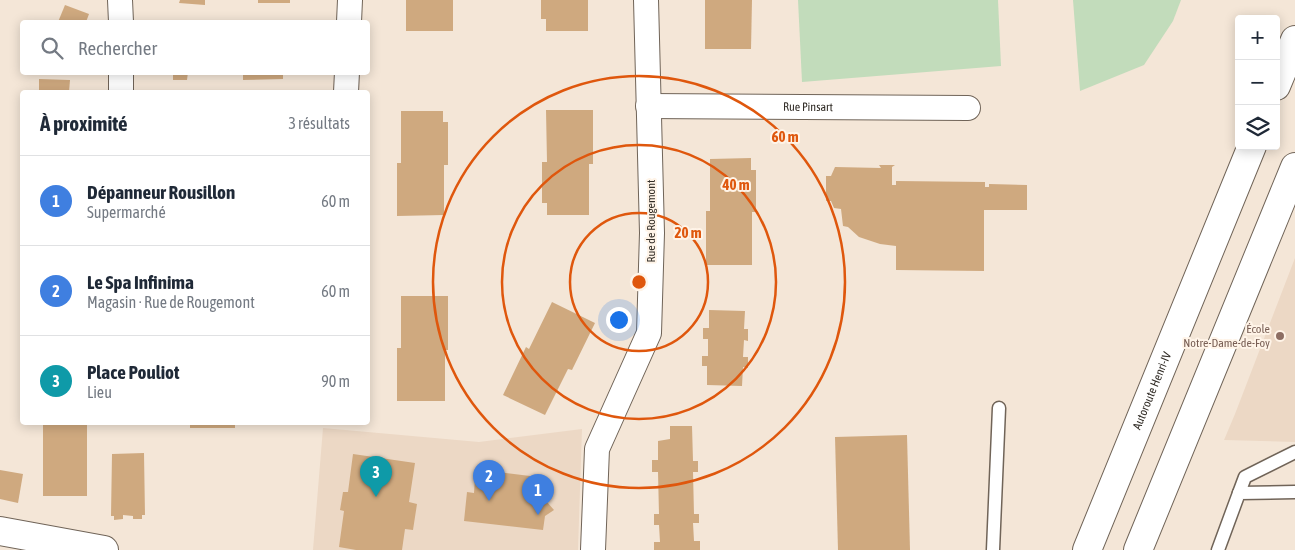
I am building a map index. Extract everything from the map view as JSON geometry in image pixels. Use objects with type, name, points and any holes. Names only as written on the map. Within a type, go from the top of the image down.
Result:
[{"type":"main road","points":[[1280,76],[1295,40]]},
{"type":"main road","name":"Autoroute Henri-IV","points":[[1087,550],[1250,150]]},
{"type":"main road","points":[[1138,550],[1295,167]]},
{"type":"main road","points":[[0,531],[104,550]]},
{"type":"street","points":[[120,0],[120,20]]},
{"type":"street","points":[[350,0],[350,20]]},
{"type":"street","name":"Rue de Rougemont","points":[[593,550],[597,449],[649,332],[652,233],[646,0]]},
{"type":"street","points":[[121,75],[121,90]]},
{"type":"street","points":[[346,90],[347,75]]},
{"type":"street","name":"Rue Pinsart","points":[[648,106],[968,108]]},
{"type":"lane","points":[[993,550],[999,408]]},
{"type":"lane","points":[[1218,550],[1244,477],[1295,452]]},
{"type":"lane","points":[[1239,493],[1295,492]]},
{"type":"shaded area","name":"École Notre-Dame-de-Foy","points":[[1295,258],[1295,442],[1224,440],[1235,414]]},
{"type":"shaded area","points":[[323,428],[479,442],[582,429],[578,550],[313,550]]},
{"type":"green space","points":[[798,0],[998,0],[1001,66],[802,82]]},
{"type":"green space","points":[[1073,0],[1181,0],[1173,21],[1144,65],[1080,91]]},
{"type":"building","points":[[180,0],[205,0],[205,5],[179,3]]},
{"type":"building","points":[[258,0],[290,0],[290,3],[258,3]]},
{"type":"building","points":[[406,0],[453,0],[453,31],[406,31]]},
{"type":"building","points":[[541,0],[588,0],[588,31],[546,31],[546,19],[541,19]]},
{"type":"building","points":[[705,0],[752,0],[751,49],[705,49]]},
{"type":"building","points":[[65,5],[89,14],[87,20],[59,20]]},
{"type":"building","points":[[173,75],[188,75],[187,80],[173,80]]},
{"type":"building","points":[[243,75],[283,75],[283,79],[243,80]]},
{"type":"building","points":[[39,79],[70,80],[69,90],[39,90]]},
{"type":"building","points":[[546,110],[593,110],[593,164],[589,164],[589,215],[547,215],[547,203],[542,203],[542,162],[547,162]]},
{"type":"building","points":[[401,111],[443,111],[443,122],[448,122],[448,165],[444,165],[444,215],[397,216],[397,163],[401,163]]},
{"type":"building","points":[[751,158],[751,170],[756,170],[756,212],[752,212],[752,265],[706,265],[706,211],[710,211],[710,159]]},
{"type":"building","points":[[879,165],[895,165],[892,167],[892,185],[896,185],[896,181],[985,182],[985,187],[989,187],[989,184],[1027,185],[1027,210],[984,210],[984,271],[896,270],[896,246],[880,244],[859,237],[848,227],[843,226],[841,209],[834,208],[831,201],[826,201],[826,176],[831,176],[835,167],[881,168]]},
{"type":"building","points":[[401,296],[448,296],[448,350],[445,350],[445,401],[397,401],[397,348],[401,348]]},
{"type":"building","points":[[552,302],[595,323],[572,370],[568,369],[545,415],[503,395],[526,347],[529,349]]},
{"type":"building","points":[[709,310],[745,311],[744,329],[748,329],[748,341],[744,340],[743,357],[748,357],[748,368],[743,367],[742,386],[707,385],[707,366],[702,366],[702,356],[708,356],[708,339],[703,339],[703,328],[709,328]]},
{"type":"building","points":[[43,425],[87,425],[87,496],[43,496]]},
{"type":"building","points":[[190,425],[235,425],[235,428],[190,428]]},
{"type":"building","points":[[670,426],[692,426],[693,461],[698,461],[698,472],[693,472],[694,514],[699,514],[699,523],[693,523],[694,541],[700,541],[700,550],[654,550],[654,542],[660,542],[659,525],[654,525],[654,514],[659,514],[658,472],[652,472],[652,460],[658,460],[658,441],[670,439]]},
{"type":"building","points":[[907,435],[910,550],[838,550],[835,437]]},
{"type":"building","points":[[144,453],[145,515],[142,515],[142,519],[133,519],[133,516],[123,515],[123,519],[114,520],[114,516],[111,516],[112,454]]},
{"type":"building","points":[[353,454],[415,463],[409,502],[417,504],[413,530],[405,529],[402,550],[356,550],[339,547],[344,511],[340,510],[343,492],[348,492]]},
{"type":"building","points":[[0,470],[23,474],[18,503],[0,499]]},
{"type":"building","points":[[497,472],[530,476],[529,485],[549,487],[547,502],[554,510],[545,516],[543,530],[464,521],[467,492],[474,493],[475,478],[480,479],[481,476],[489,476],[489,480],[496,481]]},
{"type":"place","name":"École Notre-Dame-de-Foy","points":[[1280,336]]},
{"type":"place","name":"Place Pouliot","points":[[376,497]]},
{"type":"place","name":"Le Spa Infinima","points":[[489,501]]},
{"type":"place","name":"Dépanneur Rousillon","points":[[538,515]]}]
